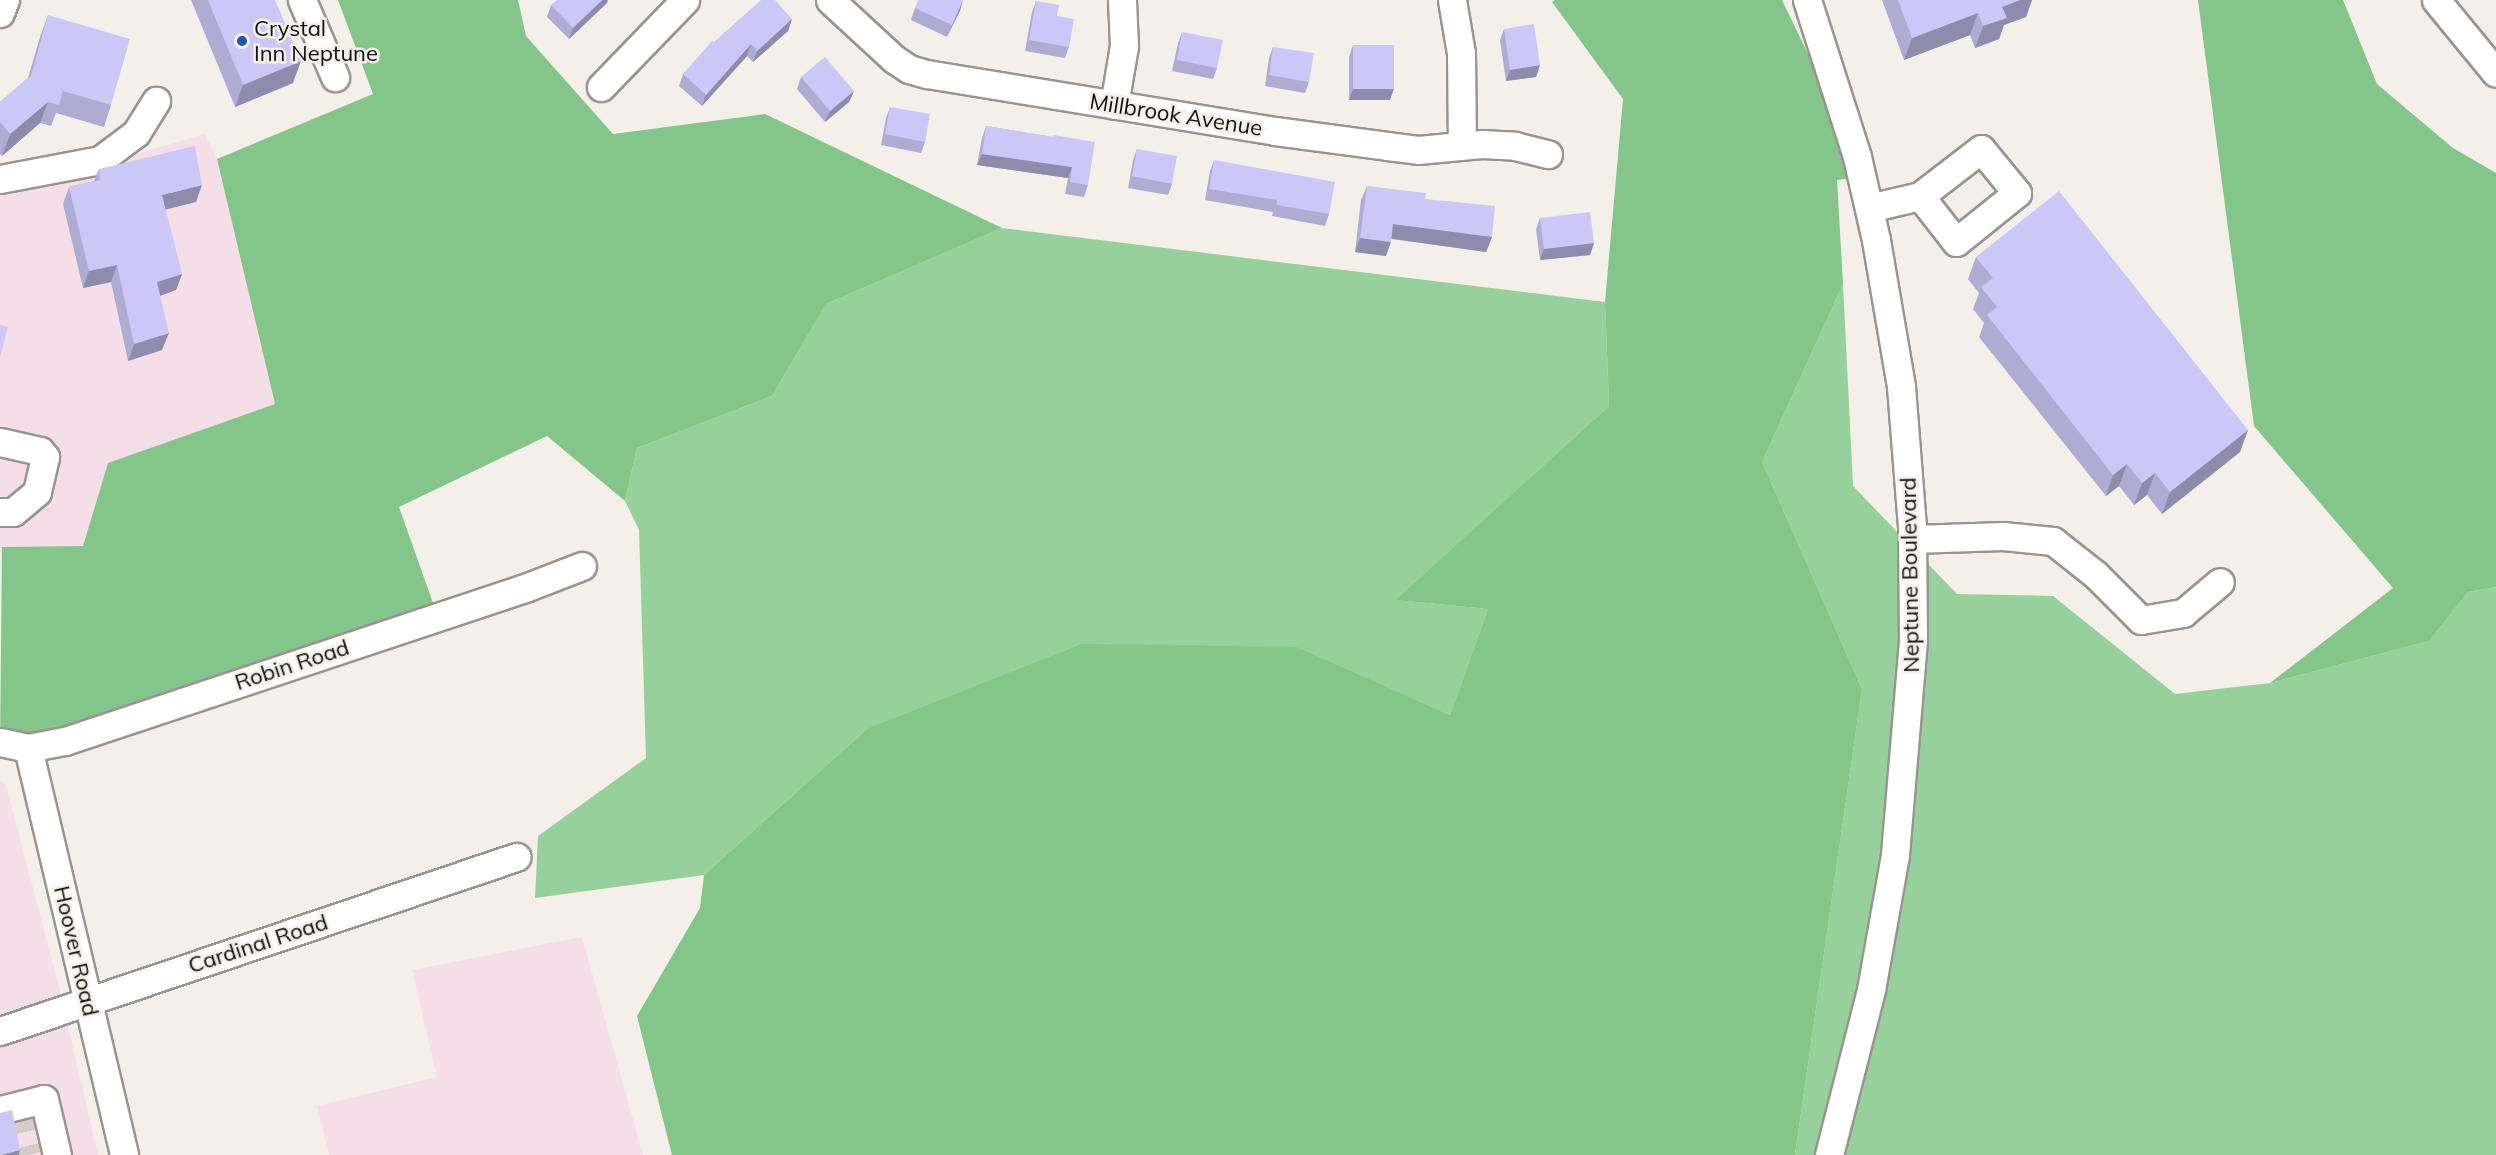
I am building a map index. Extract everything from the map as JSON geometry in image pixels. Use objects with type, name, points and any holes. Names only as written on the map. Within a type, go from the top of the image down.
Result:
[{"type":"street","points":[[0,13],[5,0]]},
{"type":"street","points":[[302,0],[335,77]]},
{"type":"street","points":[[601,87],[685,0]]},
{"type":"street","name":"Millbrook Avenue","points":[[830,0],[894,59],[909,69],[927,74],[1114,105],[1418,150],[1462,145],[1515,146],[1548,154]]},
{"type":"street","points":[[1114,105],[1124,46],[1122,0]]},
{"type":"street","points":[[1452,0],[1461,53],[1462,145]]},
{"type":"street","name":"Neptune Boulevard","points":[[1807,0],[1836,86],[1869,207],[1891,317],[1900,387],[1913,539],[1912,662],[1895,855],[1871,990],[1829,1155]]},
{"type":"street","points":[[2436,0],[2496,73]]},
{"type":"street","points":[[0,179],[100,160],[136,133],[156,101]]},
{"type":"street","points":[[1869,207],[1920,196]]},
{"type":"street","points":[[0,442],[40,451],[45,457],[38,492],[13,512],[0,513]]},
{"type":"street","points":[[1913,539],[2003,536],[2054,542],[2095,574],[2141,620],[2183,613],[2220,582]]},
{"type":"street","name":"Robin Road","points":[[0,742],[28,748],[65,741],[525,588],[582,566]]},
{"type":"street","name":"Hoover Road","points":[[28,748],[124,1155]]},
{"type":"street","name":"Cardinal Road","points":[[0,1031],[516,857]]},
{"type":"street","points":[[0,1110],[44,1099],[57,1155]]},
{"type":"shaded area","points":[[205,134],[217,159],[275,404],[108,463],[83,546],[2,547],[0,553],[0,193]]},
{"type":"shaded area","points":[[0,780],[6,785],[58,983],[98,1155],[0,1155]]},
{"type":"shaded area","points":[[582,937],[643,1155],[329,1155],[317,1106],[437,1077],[412,970]]},
{"type":"green space","points":[[338,0],[518,0],[526,36],[613,134],[765,114],[1002,228],[826,304],[772,396],[637,448],[625,501],[547,436],[399,507],[438,617],[35,762],[0,750],[2,547],[83,546],[108,463],[275,404],[217,159],[373,94]]},
{"type":"green space","points":[[1555,0],[1782,0],[1867,176],[1837,180],[1843,284],[1762,462],[1862,689],[1795,1155],[672,1155],[637,1016],[700,908],[704,875],[867,729],[1082,644],[1296,647],[1450,715],[1488,609],[1396,600],[1609,406],[1605,302],[1623,99],[1552,2]]},
{"type":"green space","points":[[2198,0],[2343,0],[2377,84],[2453,148],[2496,173],[2496,587],[2468,592],[2429,641],[2270,683],[2393,588],[2254,426]]},
{"type":"green space","points":[[1002,228],[1605,302],[1609,406],[1397,600],[1488,609],[1450,715],[1296,648],[867,729],[704,875],[535,898],[538,836],[646,758],[639,530],[625,501],[637,448],[772,396],[826,304]]},
{"type":"green space","points":[[1843,284],[1853,486],[1957,594],[2053,596],[2175,694],[2270,683],[2429,641],[2468,592],[2496,587],[2496,1155],[1795,1155],[1862,689],[1762,462]]},
{"type":"building","points":[[208,0],[275,0],[301,61],[243,85]]},
{"type":"building","points":[[557,0],[602,0],[573,28],[551,5]]},
{"type":"building","points":[[761,0],[775,0],[792,19],[757,51],[751,44],[706,95],[683,74],[712,41],[714,42]]},
{"type":"building","points":[[918,0],[963,0],[952,25],[915,8]]},
{"type":"building","points":[[1898,0],[2020,0],[2002,7],[2007,18],[1983,26],[1978,13],[1912,38]]},
{"type":"building","points":[[1036,1],[1059,5],[1057,16],[1074,19],[1069,47],[1029,40]]},
{"type":"building","points":[[48,15],[130,39],[111,105],[63,91],[59,105],[48,102],[10,134],[0,122],[0,102],[31,76]]},
{"type":"building","points":[[1534,24],[1540,65],[1510,70],[1504,29]]},
{"type":"building","points":[[1182,32],[1223,40],[1217,68],[1177,60]]},
{"type":"building","points":[[1353,45],[1394,45],[1394,89],[1353,89]]},
{"type":"building","points":[[1273,47],[1314,53],[1309,82],[1269,75]]},
{"type":"building","points":[[825,57],[854,91],[830,111],[801,77]]},
{"type":"building","points":[[890,107],[930,114],[925,142],[885,134]]},
{"type":"building","points":[[986,126],[1095,142],[1088,185],[1070,182],[1072,167],[982,154]]},
{"type":"building","points":[[195,146],[202,185],[162,195],[182,274],[157,282],[169,333],[134,344],[117,265],[89,271],[69,187],[100,180],[99,169]]},
{"type":"building","points":[[1137,149],[1177,156],[1172,184],[1132,176]]},
{"type":"building","points":[[1214,160],[1335,182],[1329,214],[1277,205],[1277,200],[1209,189]]},
{"type":"building","points":[[1367,186],[1426,193],[1425,199],[1495,206],[1492,237],[1393,224],[1391,242],[1360,238]]},
{"type":"building","points":[[2059,191],[2248,430],[2170,492],[2155,473],[2142,483],[2127,464],[2113,475],[1987,315],[1997,307],[1981,287],[1993,278],[1976,257]]},
{"type":"building","points":[[1590,212],[1594,243],[1544,249],[1540,218]]},
{"type":"building","points":[[0,325],[8,327],[0,357]]},
{"type":"building","points":[[12,1110],[20,1150],[0,1155],[0,1113]]},
{"type":"tunnel","points":[[16,1106],[28,1155]]},
{"type":"place","name":"Crystal Inn Neptune","points":[[242,41]]}]
